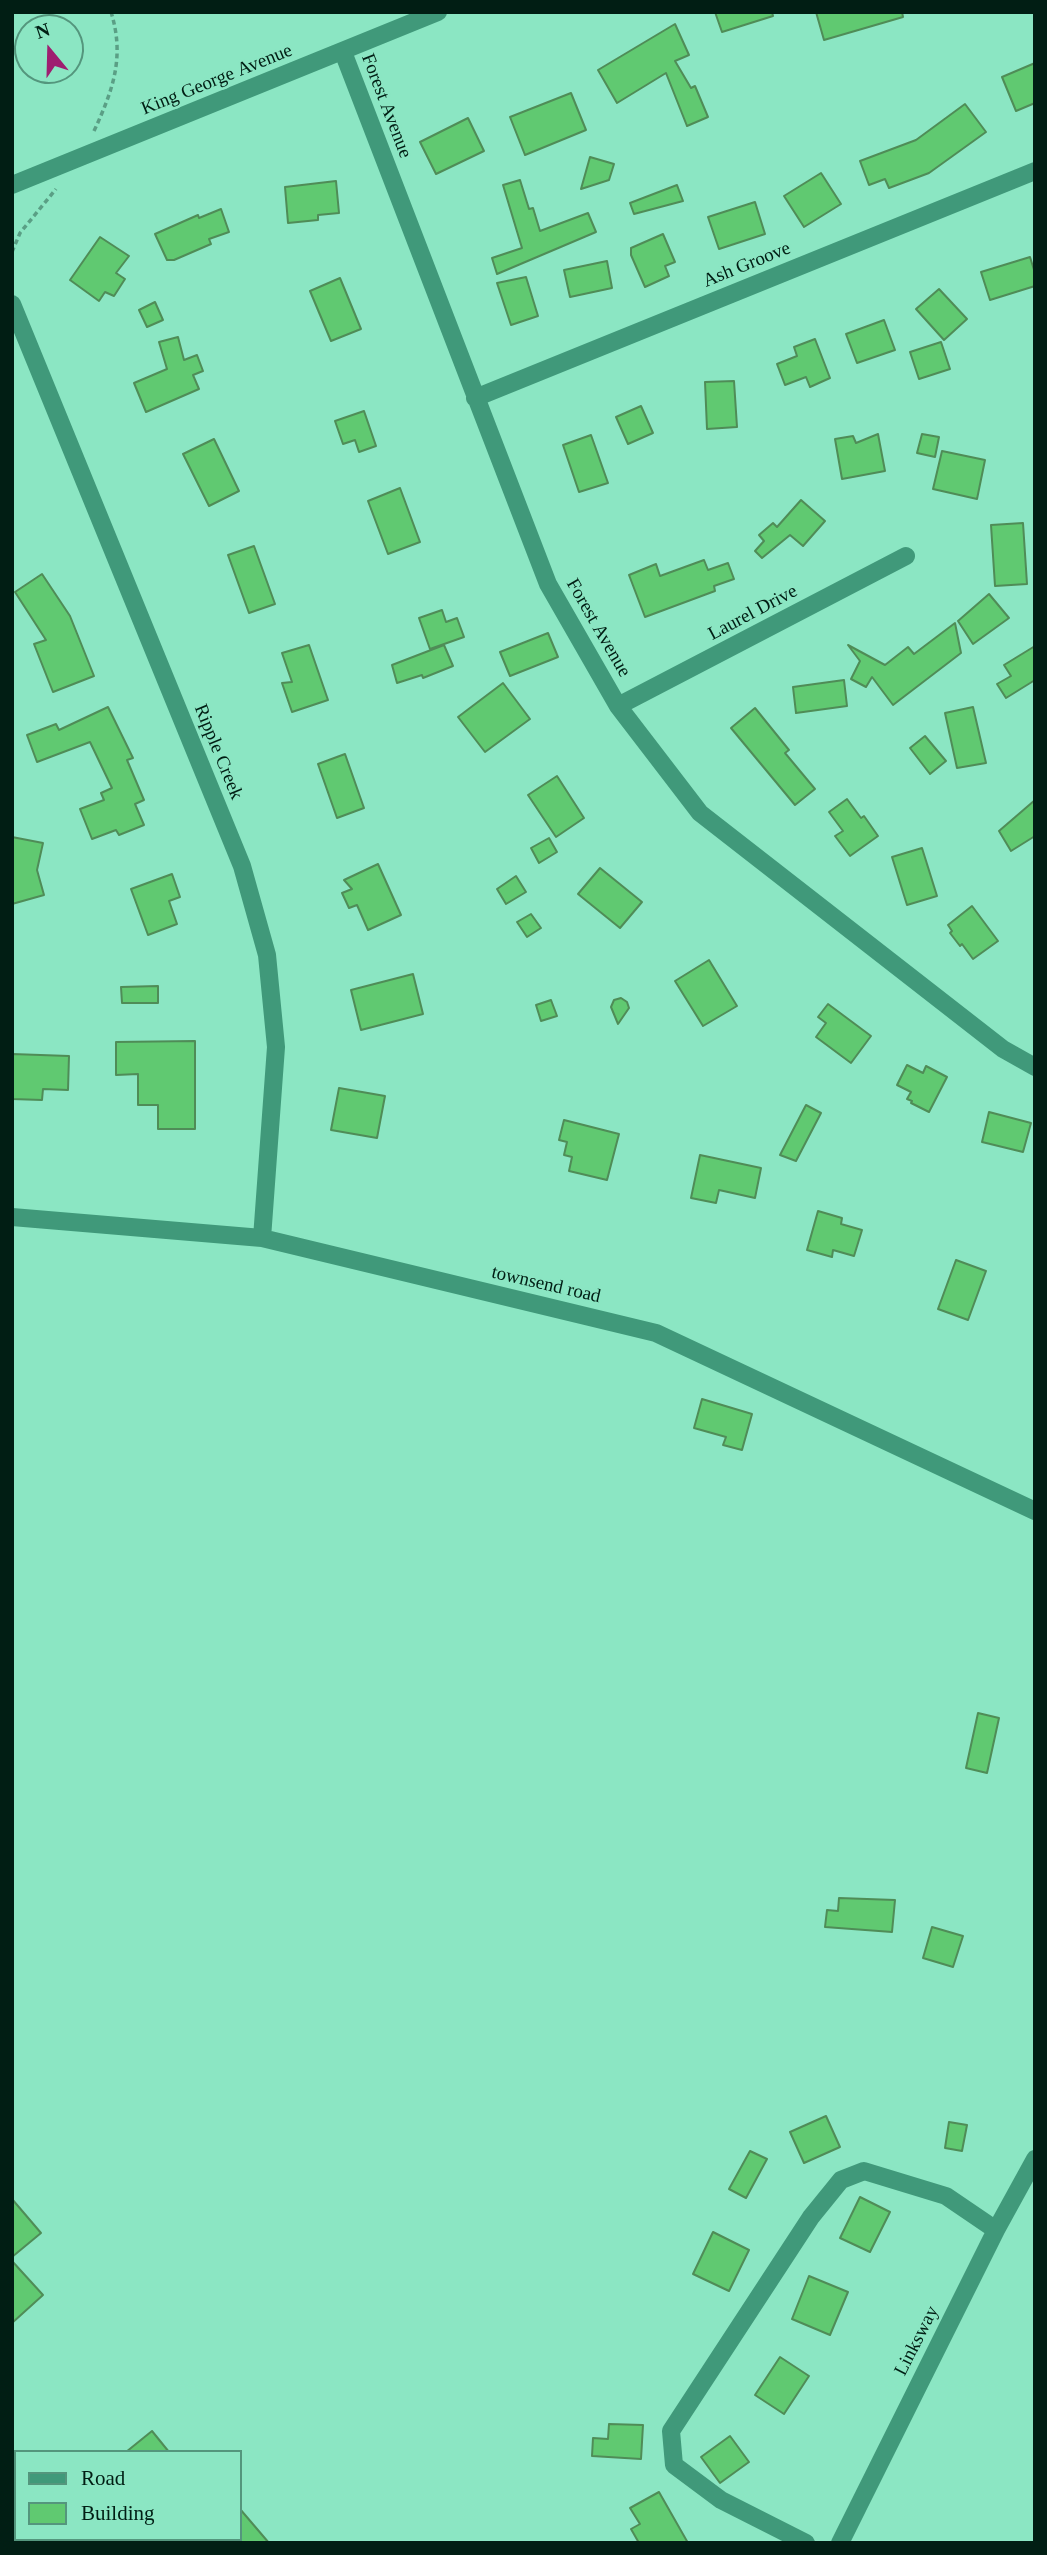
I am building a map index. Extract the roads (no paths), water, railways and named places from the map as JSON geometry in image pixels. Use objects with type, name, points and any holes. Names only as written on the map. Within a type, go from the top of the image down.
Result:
[{"type":"street","name":"King George Avenue","points":[[12,185],[438,12]]},
{"type":"street","name":"Forest Avenue","points":[[343,52],[548,584],[618,706],[700,813],[1003,1049],[1035,1067]]},
{"type":"street","name":"Ash Groove","points":[[475,398],[1035,171]]},
{"type":"street","name":"Ripple Creek","points":[[12,304],[242,866],[267,955],[276,1047],[261,1238]]},
{"type":"street","name":"Laurel Drive","points":[[618,706],[906,556]]},
{"type":"street","name":"townsend road","points":[[12,1217],[261,1238],[656,1333],[1035,1511]]},
{"type":"street","name":"Linksway","points":[[840,2543],[996,2230],[1035,2159]]},
{"type":"street","points":[[806,2543],[721,2500],[674,2465],[671,2431],[811,2217],[841,2180],[863,2171],[946,2196],[996,2230]]}]
